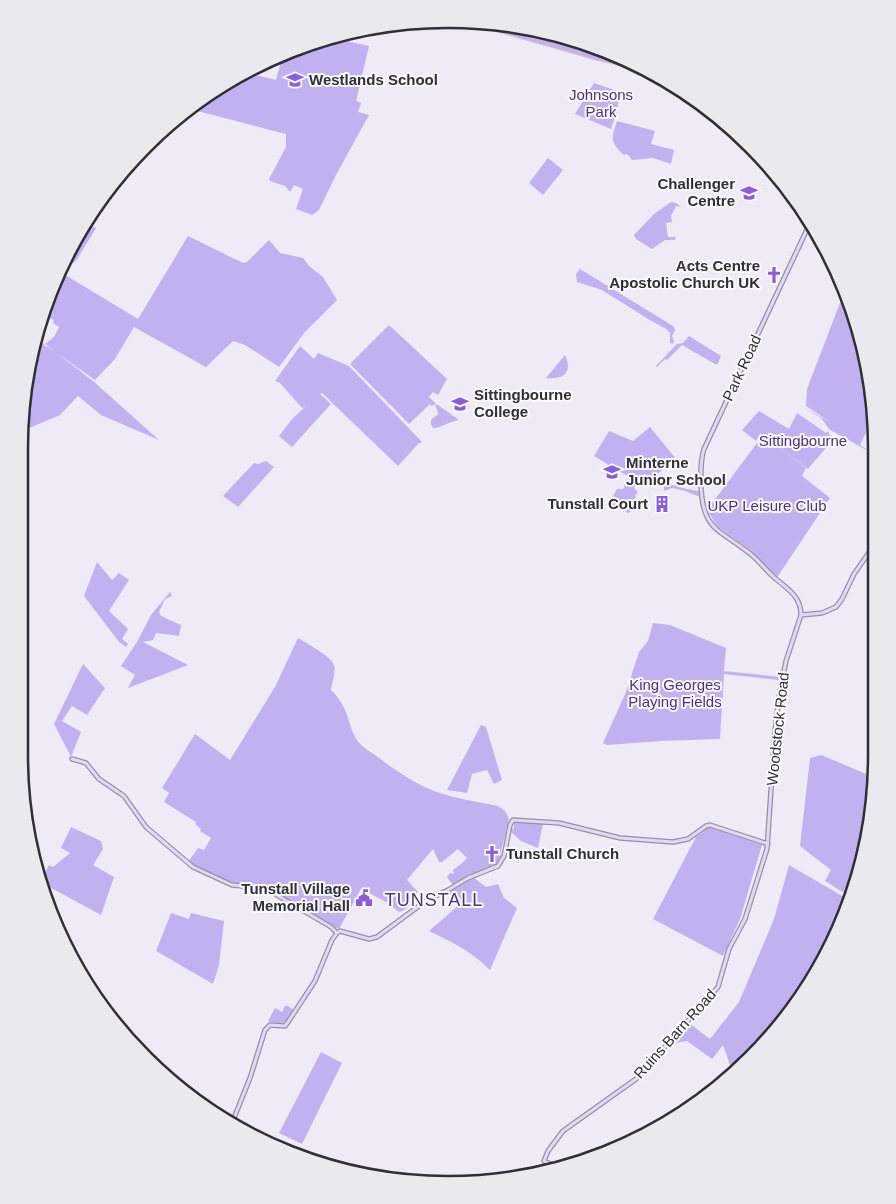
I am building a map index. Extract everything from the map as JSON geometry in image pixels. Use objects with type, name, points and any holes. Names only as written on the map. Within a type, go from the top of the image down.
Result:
[{"type":"main road","points":[[503,31],[612,61]]},
{"type":"street","name":"Park Road","points":[[801,616],[798,600],[793,593],[768,572],[750,553],[719,532],[707,518],[702,505],[701,463],[704,449],[807,229]]},
{"type":"street","points":[[801,616],[822,613],[836,607],[854,574],[868,554]]},
{"type":"street","name":"Woodstock Road","points":[[768,844],[774,748],[781,688],[786,661],[801,616]]},
{"type":"street","points":[[72,759],[86,763],[99,778],[124,796],[146,827],[193,867],[232,885],[263,888],[270,891],[331,927],[337,933]]},
{"type":"street","points":[[234,1118],[250,1078],[265,1030],[270,1025],[284,1026],[288,1022],[315,981],[332,940],[337,933],[340,931],[369,939],[377,937],[427,900],[468,878],[498,866],[504,856],[510,825],[513,820],[559,823],[620,838],[673,842],[688,839],[710,825],[768,844]]},
{"type":"street","name":"Ruins Barn Road","points":[[550,1163],[544,1160],[548,1151],[563,1131],[636,1079],[718,987],[729,949],[745,919],[768,844]]},
{"type":"green space","points":[[345,41],[369,46],[356,101],[361,103],[358,112],[369,115],[319,210],[312,215],[296,209],[303,189],[294,185],[290,192],[285,186],[269,179],[286,147],[286,134],[196,111],[214,98],[255,75],[276,80],[281,63],[313,50]]},
{"type":"green space","name":"Johnsons Park","points":[[594,83],[620,92],[617,111],[611,129],[575,114]]},
{"type":"green space","points":[[617,121],[655,131],[651,144],[674,150],[671,164],[653,158],[632,160],[627,154],[624,155],[616,147],[613,140]]},
{"type":"green space","points":[[548,158],[563,170],[543,195],[529,183]]},
{"type":"green space","points":[[671,202],[681,207],[676,206],[671,216],[672,222],[666,223],[668,237],[676,237],[675,240],[665,240],[652,249],[636,239],[634,235],[654,214]]},
{"type":"green space","points":[[91,226],[96,228],[76,261],[71,262]]},
{"type":"green space","points":[[188,236],[243,263],[247,262],[269,240],[280,253],[303,258],[309,266],[323,277],[337,300],[305,332],[279,367],[245,345],[233,341],[206,367],[134,327],[115,359],[95,380],[57,353],[93,381],[159,440],[101,415],[78,396],[60,415],[28,429],[31,393],[41,343],[54,351],[45,344],[54,337],[59,327],[53,323],[54,320],[49,318],[65,275],[138,319]]},
{"type":"green space","points":[[580,269],[673,326],[675,330],[672,336],[673,344],[670,343],[670,333],[666,329],[602,290],[577,282],[576,274]]},
{"type":"green space","points":[[841,300],[854,339],[865,393],[868,428],[860,445],[868,451],[830,430],[821,418],[803,407],[830,422],[806,406],[807,389]]},
{"type":"green space","points":[[389,325],[447,379],[438,395],[433,392],[429,397],[436,404],[431,406],[430,404],[409,424],[350,364]]},
{"type":"green space","points":[[689,336],[721,356],[717,365],[682,345],[667,360],[665,359],[656,366],[677,344],[683,343]]},
{"type":"green space","points":[[300,346],[314,359],[318,353],[349,366],[422,442],[398,466],[322,393],[320,394],[331,404],[292,447],[279,436],[293,418],[305,407],[302,408],[280,383],[275,381]]},
{"type":"green space","points":[[565,355],[568,366],[565,374],[558,378],[546,378]]},
{"type":"green space","points":[[435,405],[438,405],[459,420],[433,428],[431,420],[438,413]]},
{"type":"green space","name":"UKP Leisure Club","points":[[759,411],[789,429],[797,413],[826,433],[828,431],[830,436],[824,447],[836,436],[808,469],[766,438],[806,468],[802,476],[830,498],[778,576],[774,575],[753,552],[717,526],[707,510],[763,435],[760,434],[756,441],[742,430]]},
{"type":"green space","points":[[650,427],[676,459],[656,475],[670,484],[700,491],[700,497],[672,488],[664,491],[664,486],[655,485],[655,479],[657,478],[644,474],[634,488],[638,492],[633,501],[636,503],[628,513],[623,509],[619,510],[612,506],[617,498],[613,496],[617,489],[623,489],[629,477],[594,456],[609,431],[633,441]]},
{"type":"green space","points":[[266,461],[274,467],[238,507],[223,496],[254,463],[258,464]]},
{"type":"green space","points":[[97,562],[112,580],[119,573],[129,580],[109,611],[128,629],[122,639],[128,644],[126,647],[119,642],[84,596]]},
{"type":"green space","points":[[170,592],[172,596],[165,599],[159,612],[161,616],[181,625],[179,636],[156,633],[153,640],[143,642],[188,665],[128,688],[135,675],[121,666],[137,642],[151,615]]},
{"type":"green space","name":"King Georges Playing Fields","points":[[653,623],[670,625],[726,648],[724,671],[780,677],[779,680],[724,674],[720,739],[607,745],[603,743],[626,692],[639,652],[648,641]]},
{"type":"green space","points":[[298,638],[332,661],[335,671],[331,690],[344,707],[356,740],[364,747],[400,773],[427,788],[453,797],[498,806],[505,811],[509,819],[499,864],[476,872],[453,885],[447,877],[450,873],[454,874],[453,870],[467,858],[458,849],[442,862],[439,862],[433,849],[407,880],[418,892],[416,895],[418,898],[403,911],[399,912],[388,903],[361,889],[339,929],[314,917],[265,888],[230,883],[188,862],[198,848],[204,850],[211,838],[200,831],[201,829],[195,824],[196,822],[164,802],[169,793],[162,788],[195,734],[230,760],[275,687]]},
{"type":"green space","points":[[83,664],[105,688],[87,715],[72,706],[62,721],[81,732],[71,757],[54,724]]},
{"type":"green space","points":[[481,725],[486,727],[502,780],[494,784],[487,770],[472,774],[467,793],[447,790]]},
{"type":"green space","points":[[821,755],[868,775],[865,811],[860,838],[845,894],[825,881],[831,870],[800,846],[810,758]]},
{"type":"green space","points":[[514,821],[543,823],[538,848],[521,841],[510,831],[514,828]]},
{"type":"green space","points":[[71,827],[101,841],[103,849],[93,865],[114,877],[101,915],[49,887],[45,873],[49,865],[53,867],[70,853],[61,848]]},
{"type":"green space","points":[[709,827],[762,845],[740,919],[723,956],[653,919],[696,837]]},
{"type":"green space","points":[[789,865],[844,897],[825,942],[798,990],[764,1033],[731,1067],[723,1045],[712,1059],[687,1041],[674,1043],[668,1049],[670,1043],[689,1023],[710,1039],[739,1002],[774,919]]},
{"type":"green space","points":[[473,877],[486,887],[498,884],[504,898],[517,908],[490,970],[454,943],[429,931],[458,906],[448,893]]},
{"type":"green space","points":[[171,913],[189,919],[191,913],[224,921],[219,965],[213,984],[156,951]]},
{"type":"green space","points":[[285,1006],[294,1010],[287,1020],[277,1024],[268,1021],[275,1008],[282,1012]]},
{"type":"green space","points":[[321,1052],[342,1063],[302,1144],[279,1133]]},
{"type":"green space","points":[[710,1085],[697,1095],[704,1087]]},
{"type":"place","name":"Westlands School","points":[[295,80]]},
{"type":"place","name":"Challenger Centre","points":[[749,193]]},
{"type":"place","name":"Acts Centre Apostolic Church UK","points":[[774,275]]},
{"type":"place","name":"Sittingbourne College","points":[[460,404]]},
{"type":"place","name":"Minterne Junior School","points":[[612,472]]},
{"type":"place","name":"Tunstall Court","points":[[662,504]]},
{"type":"place","name":"Tunstall Church","points":[[492,854]]},
{"type":"place","name":"Tunstall Village Memorial Hall","points":[[364,898]]},
{"type":"district","name":"TUNSTALL","points":[[434,900]]},
{"type":"park label","name":"Sittingbourne","points":[[803,441]]}]
